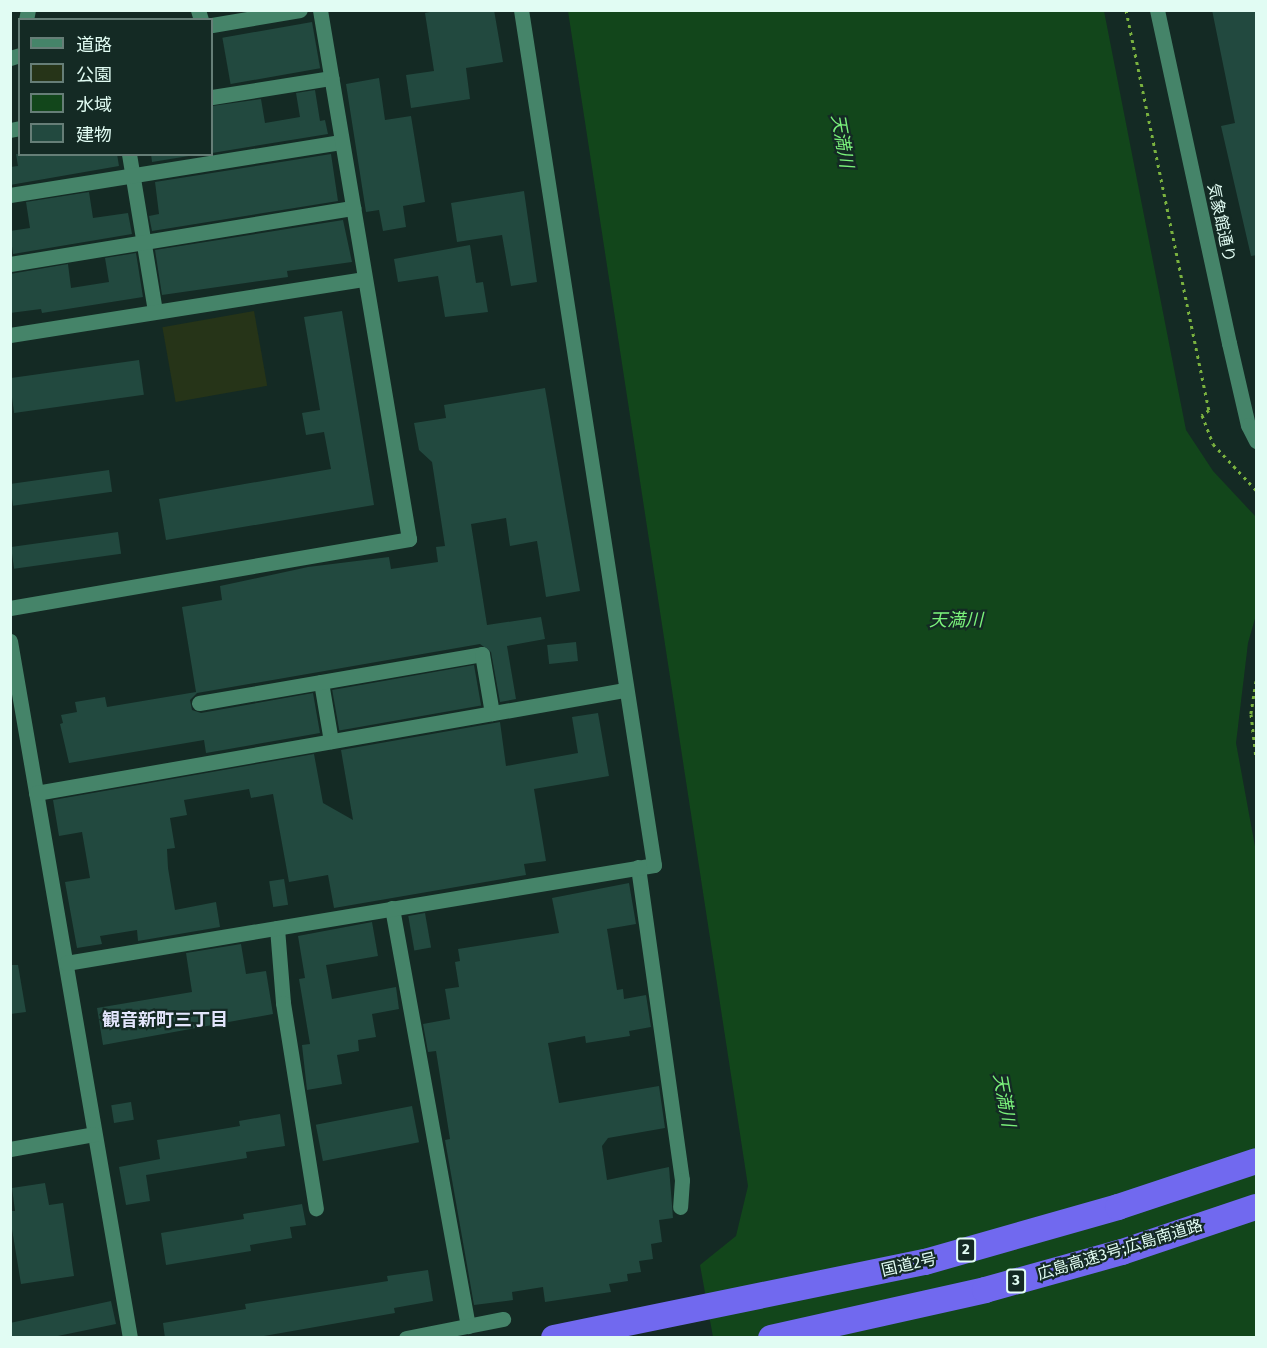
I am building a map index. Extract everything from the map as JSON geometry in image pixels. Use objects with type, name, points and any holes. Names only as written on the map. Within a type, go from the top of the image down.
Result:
[{"type":"highway","name":"国道2号","points":[[554,1338],[925,1262],[1118,1208],[1257,1161]]},
{"type":"highway","name":"広島高速3号;広島南道路","points":[[771,1338],[985,1290],[1122,1252],[1257,1207]]},
{"type":"street","points":[[213,25],[300,10]]},
{"type":"street","points":[[10,608],[409,540],[320,10]]},
{"type":"street","points":[[66,963],[654,865],[521,10]]},
{"type":"street","name":"気象館通り","points":[[1157,10],[1236,373],[1248,424],[1257,441]]},
{"type":"street","points":[[213,97],[331,78]]},
{"type":"street","points":[[10,195],[341,142]]},
{"type":"street","points":[[129,156],[155,311]]},
{"type":"street","points":[[10,264],[353,208]]},
{"type":"street","points":[[10,335],[365,279]]},
{"type":"street","points":[[10,641],[66,963],[127,1337]]},
{"type":"street","points":[[199,703],[482,654],[492,713]]},
{"type":"street","points":[[321,682],[332,741]]},
{"type":"street","points":[[36,793],[625,690]]},
{"type":"street","points":[[638,867],[682,1180],[680,1207]]},
{"type":"street","points":[[392,908],[468,1326]]},
{"type":"street","points":[[277,928],[283,1003],[316,1208]]},
{"type":"street","points":[[10,1149],[94,1134]]},
{"type":"street","points":[[406,1338],[503,1319]]},
{"type":"path","points":[[1125,10],[1209,410],[1202,415],[1213,444],[1257,490]]},
{"type":"path","points":[[1257,681],[1251,714],[1257,758]]},
{"type":"green space","points":[[254,311],[267,386],[176,402],[162,327]]},
{"type":"water","name":"天満川","points":[[568,11],[1104,11],[1186,430],[1213,471],[1256,517],[1256,615],[1248,643],[1236,743],[1256,852],[1256,1337],[713,1337],[700,1265],[736,1236],[748,1186]]},
{"type":"building","points":[[440,10],[494,10],[503,62],[466,68],[470,99],[411,108],[406,75],[434,71],[425,13]]},
{"type":"building","points":[[1212,10],[1257,10],[1257,255],[1251,256],[1221,126],[1235,123]]},
{"type":"building","points":[[312,22],[320,68],[231,84],[222,38]]},
{"type":"building","points":[[379,78],[385,120],[411,116],[425,202],[403,206],[406,227],[383,231],[379,210],[366,212],[346,84]]},
{"type":"building","points":[[315,90],[320,121],[325,120],[328,134],[213,153],[213,106],[261,99],[265,123],[300,117],[296,93]]},
{"type":"building","points":[[16,154],[18,156],[117,156],[119,166],[10,185],[10,167],[18,166]]},
{"type":"building","points":[[331,154],[338,201],[152,231],[149,216],[159,214],[155,182]]},
{"type":"building","points":[[151,156],[189,156],[152,162]]},
{"type":"building","points":[[524,191],[537,282],[511,286],[502,235],[457,242],[451,203]]},
{"type":"building","points":[[89,192],[93,218],[128,213],[132,234],[13,254],[10,231],[30,228],[26,202]]},
{"type":"building","points":[[343,220],[352,262],[287,271],[288,277],[162,295],[155,250]]},
{"type":"building","points":[[470,245],[476,283],[483,282],[488,312],[445,317],[438,276],[398,282],[394,259]]},
{"type":"building","points":[[136,253],[143,297],[42,313],[41,309],[10,313],[10,274],[68,264],[71,288],[109,282],[105,258]]},
{"type":"building","points":[[342,311],[374,505],[166,540],[159,499],[331,469],[324,432],[306,435],[302,413],[320,410],[304,317]]},
{"type":"building","points":[[139,360],[144,395],[14,413],[10,378]]},
{"type":"building","points":[[545,388],[580,591],[546,597],[537,541],[510,546],[506,518],[471,524],[487,625],[541,617],[545,639],[507,646],[516,699],[500,702],[491,652],[480,644],[197,693],[190,700],[192,710],[201,713],[313,693],[320,733],[206,753],[204,740],[69,763],[60,724],[63,723],[61,715],[77,712],[75,702],[105,697],[107,707],[196,692],[182,607],[222,600],[220,586],[308,567],[389,557],[391,569],[438,562],[436,547],[445,546],[432,462],[419,450],[414,423],[446,418],[444,405]]},
{"type":"building","points":[[109,470],[112,492],[13,506],[10,484]]},
{"type":"building","points":[[118,532],[121,554],[14,569],[11,547]]},
{"type":"building","points":[[576,642],[578,661],[549,664],[547,645]]},
{"type":"building","points":[[474,665],[481,705],[339,730],[332,690]]},
{"type":"building","points":[[598,713],[609,776],[534,789],[546,861],[524,864],[526,875],[334,908],[328,875],[289,882],[273,794],[251,798],[249,789],[184,800],[187,815],[170,818],[175,848],[167,849],[168,868],[175,910],[216,902],[220,927],[138,941],[137,930],[100,936],[102,944],[77,948],[65,882],[90,878],[82,832],[59,836],[53,800],[314,754],[323,803],[353,820],[341,750],[500,722],[506,766],[578,753],[572,717]]},
{"type":"building","points":[[284,879],[288,905],[273,907],[269,881]]},
{"type":"building","points":[[629,883],[636,924],[607,929],[617,990],[623,989],[624,999],[646,995],[651,1027],[629,1031],[630,1036],[586,1043],[585,1036],[548,1043],[559,1103],[659,1086],[665,1128],[608,1138],[602,1146],[607,1180],[669,1167],[673,1218],[659,1220],[662,1242],[651,1244],[653,1259],[639,1261],[641,1272],[627,1274],[628,1281],[609,1284],[611,1292],[545,1302],[543,1287],[512,1292],[513,1300],[474,1305],[445,1140],[450,1139],[436,1051],[428,1052],[423,1024],[450,1019],[445,989],[459,987],[455,962],[460,961],[458,949],[559,933],[552,898]]},
{"type":"building","points":[[425,913],[431,947],[414,950],[408,916]]},
{"type":"building","points":[[372,922],[378,956],[326,965],[332,999],[396,987],[399,1009],[372,1014],[376,1037],[358,1040],[359,1051],[337,1055],[342,1084],[307,1090],[302,1045],[310,1044],[299,979],[305,978],[298,936]]},
{"type":"building","points":[[241,944],[246,974],[266,971],[273,1014],[103,1045],[97,1008],[192,992],[186,953]]},
{"type":"building","points":[[10,965],[18,965],[26,1012],[10,1014]]},
{"type":"building","points":[[131,1102],[134,1120],[114,1123],[111,1105]]},
{"type":"building","points":[[412,1106],[419,1142],[323,1161],[316,1125]]},
{"type":"building","points":[[280,1114],[285,1146],[246,1152],[247,1158],[146,1175],[150,1201],[126,1205],[119,1167],[160,1159],[157,1140],[240,1126],[239,1121]]},
{"type":"building","points":[[45,1183],[49,1205],[63,1203],[74,1276],[21,1284],[10,1217],[10,1211],[15,1211],[12,1188]]},
{"type":"building","points":[[302,1204],[306,1225],[290,1227],[292,1238],[250,1245],[251,1251],[166,1265],[161,1233],[244,1219],[243,1214]]},
{"type":"building","points":[[428,1270],[433,1301],[394,1308],[395,1313],[252,1338],[165,1338],[163,1323],[246,1309],[245,1304],[388,1281],[387,1276]]},
{"type":"building","points":[[111,1301],[116,1324],[48,1338],[10,1338],[10,1323]]},
{"type":"district","name":"観音新町三丁目","points":[[165,1020]]}]
